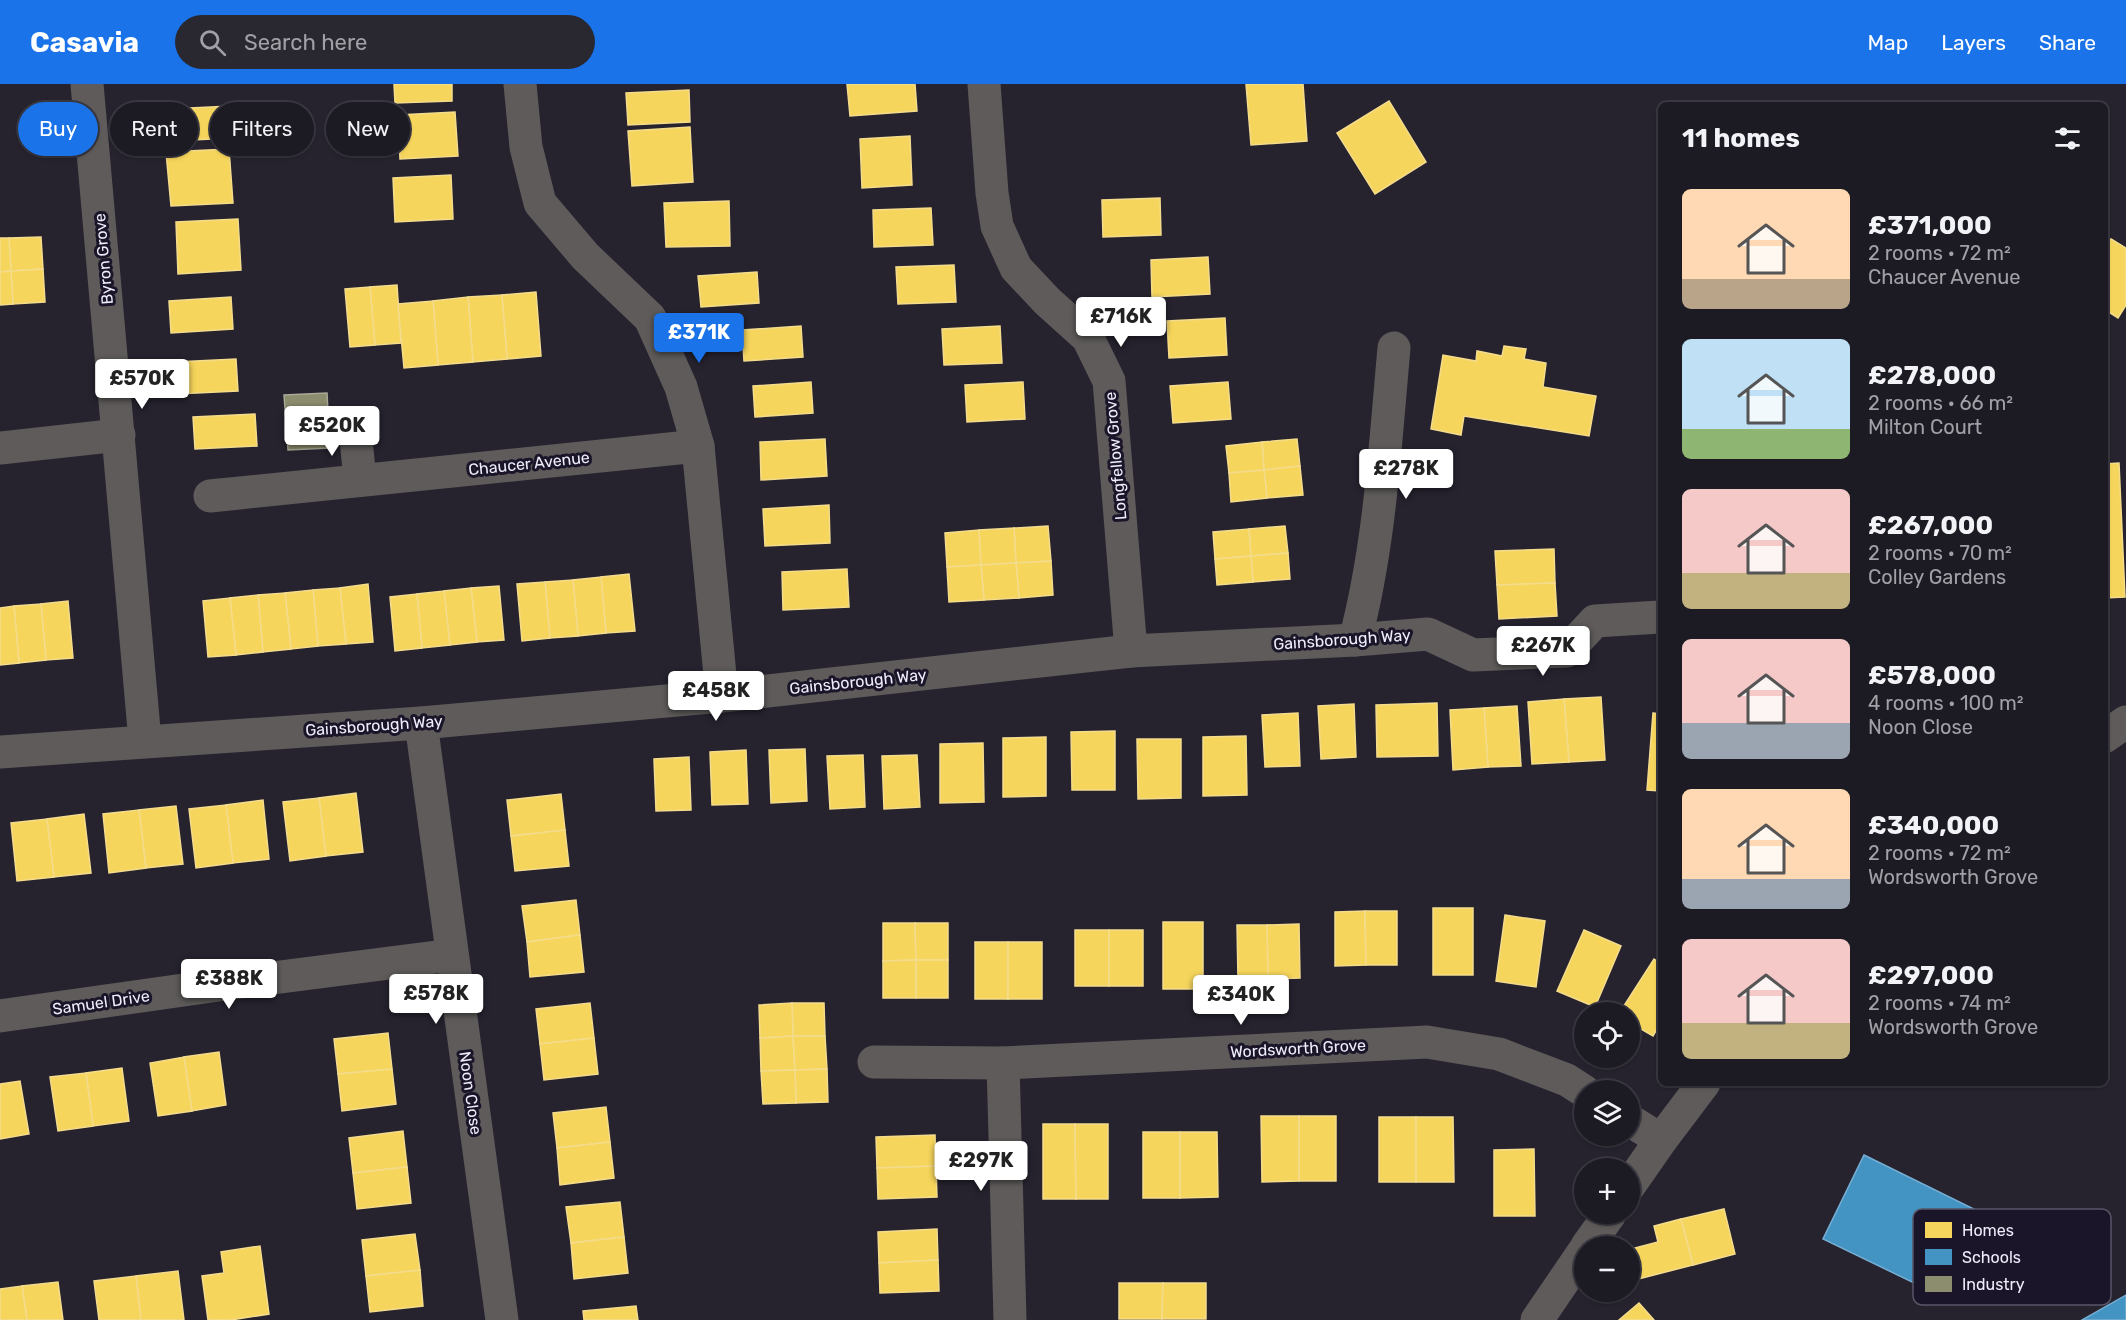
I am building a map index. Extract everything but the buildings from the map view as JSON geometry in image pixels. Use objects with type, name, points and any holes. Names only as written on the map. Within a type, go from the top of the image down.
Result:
[{"type":"street","name":"Byron Grove","points":[[87,84],[145,741]]},
{"type":"street","points":[[520,84],[526,147],[540,202],[585,256],[650,318],[681,387],[698,446],[722,696]]},
{"type":"street","name":"Longfellow Grove","points":[[984,84],[992,193],[998,226],[1016,268],[1047,301],[1088,338],[1109,381],[1131,651]]},
{"type":"street","points":[[1355,640],[1365,600],[1380,498],[1394,348]]},
{"type":"street","points":[[356,429],[360,480]]},
{"type":"street","points":[[0,448],[119,435]]},
{"type":"street","name":"Chaucer Avenue","points":[[210,496],[698,446]]},
{"type":"street","name":"Gainsborough Way","points":[[0,752],[421,723],[722,696],[1131,651],[1355,640],[1428,634],[1473,655],[1567,651],[1595,621],[1658,617]]},
{"type":"street","points":[[2108,734],[2126,722]]},
{"type":"street","name":"Noon Close","points":[[421,723],[502,1320]]},
{"type":"street","name":"Samuel Drive","points":[[0,1016],[233,983],[452,956]]},
{"type":"street","name":"Wordsworth Grove","points":[[874,1062],[1003,1063],[1427,1042],[1499,1054],[1574,1084]]},
{"type":"street","points":[[1003,1063],[1010,1320]]},
{"type":"street","points":[[1640,1170],[1702,1086]]},
{"type":"street","points":[[1640,1126],[1661,1140]]},
{"type":"street","points":[[1537,1320],[1574,1266]]}]
